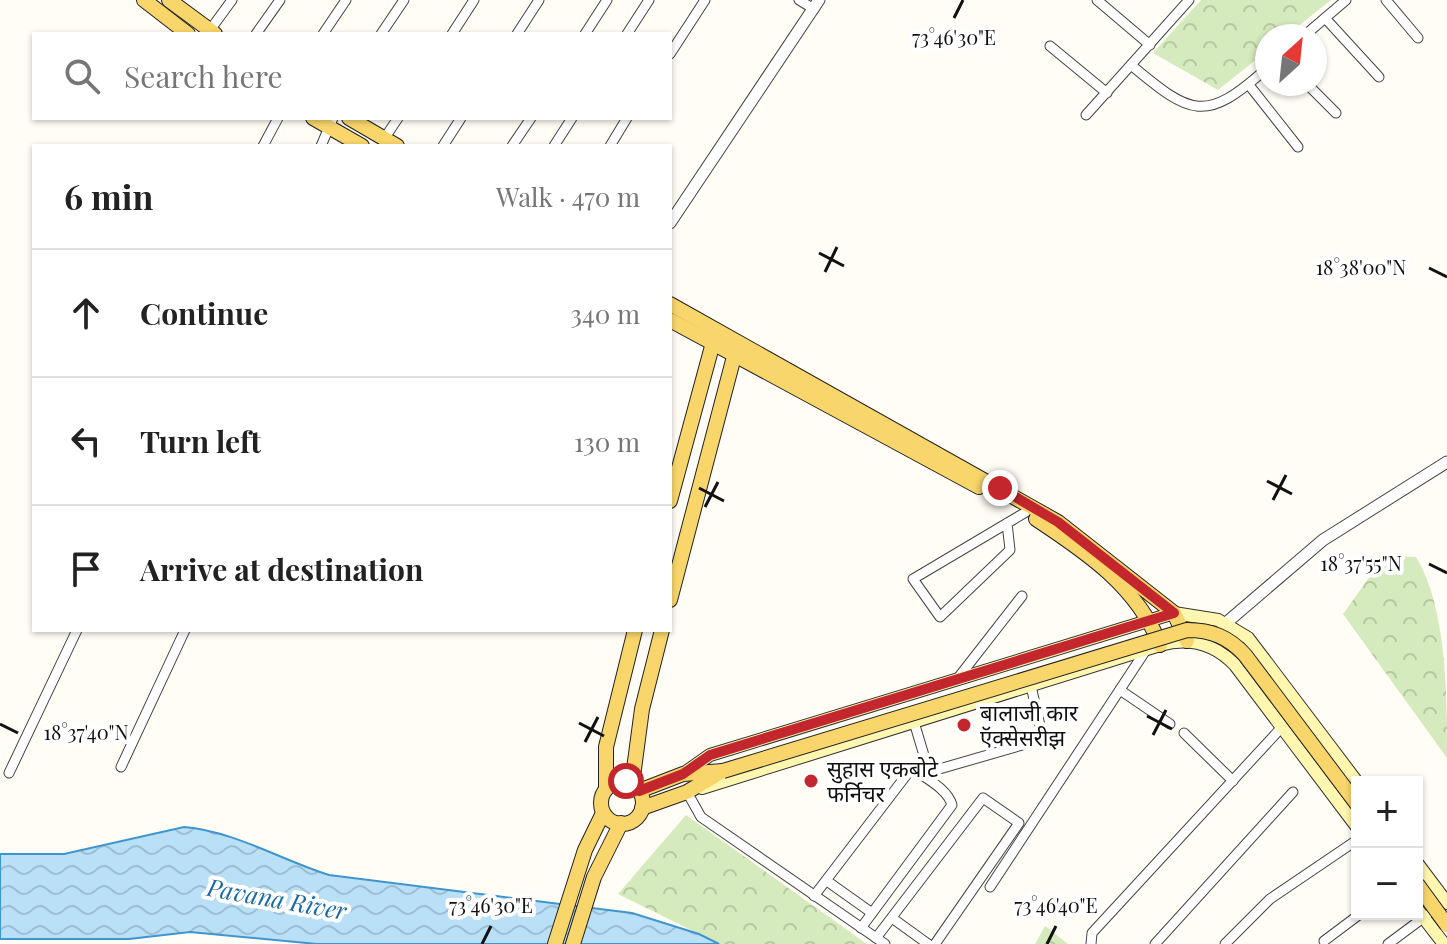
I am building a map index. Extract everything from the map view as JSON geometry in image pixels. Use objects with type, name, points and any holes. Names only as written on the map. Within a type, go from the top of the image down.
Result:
[{"type":"main road","points":[[144,0],[185,32]]},
{"type":"main road","points":[[172,3],[172,22]]},
{"type":"main road","points":[[172,3],[212,32]]},
{"type":"main road","points":[[352,120],[391,142]]},
{"type":"main road","points":[[331,123],[359,144]]},
{"type":"main road","points":[[672,305],[717,330],[736,350],[1026,512],[1086,554],[1138,602],[1150,619],[1153,648]]},
{"type":"main road","points":[[672,321],[712,346],[736,350],[1058,522],[1174,613],[1187,641]]},
{"type":"main road","points":[[672,494],[717,330]]},
{"type":"main road","points":[[672,592],[736,350]]},
{"type":"main road","points":[[683,774],[710,755],[1174,613],[1226,623],[1248,638],[1353,776]]},
{"type":"main road","points":[[606,788],[621,781],[636,788],[683,774],[723,771],[1187,630],[1208,630],[1230,641],[1253,664],[1351,796]]},
{"type":"main road","points":[[555,944],[578,871],[603,813],[600,802],[606,788],[606,747],[635,632]]},
{"type":"main road","points":[[642,808],[636,788],[642,709],[661,632]]},
{"type":"main road","points":[[603,813],[621,823],[634,822],[642,808],[690,790],[1153,648],[1187,641],[1214,648],[1235,665],[1351,819]]},
{"type":"main road","points":[[690,790],[723,771]]},
{"type":"main road","points":[[573,944],[594,877],[621,823]]},
{"type":"main road","points":[[1423,872],[1445,904]]},
{"type":"main road","points":[[1423,892],[1447,925]]},
{"type":"main road","points":[[1424,913],[1444,944]]},
{"type":"street","points":[[212,32],[232,0]]},
{"type":"street","points":[[257,32],[280,0]]},
{"type":"street","points":[[324,32],[346,0]]},
{"type":"street","points":[[382,32],[404,0]]},
{"type":"street","points":[[453,32],[474,0]]},
{"type":"street","points":[[518,32],[539,0]]},
{"type":"street","points":[[586,32],[607,0]]},
{"type":"street","points":[[628,32],[649,0]]},
{"type":"street","points":[[672,51],[705,0]]},
{"type":"street","points":[[672,220],[816,4],[799,0]]},
{"type":"street","points":[[1097,0],[1150,45]]},
{"type":"street","points":[[1086,115],[1189,0]]},
{"type":"street","points":[[1318,24],[1346,0]]},
{"type":"street","points":[[1386,0],[1418,38]]},
{"type":"street","points":[[1325,18],[1379,77]]},
{"type":"street","points":[[1050,46],[1107,93]]},
{"type":"street","points":[[1131,65],[1174,101],[1185,106],[1221,103],[1255,79]]},
{"type":"street","points":[[1249,85],[1298,147]]},
{"type":"street","points":[[1319,96],[1336,113]]},
{"type":"street","points":[[264,144],[277,120]]},
{"type":"street","points":[[391,142],[397,120]]},
{"type":"street","points":[[444,144],[460,120]]},
{"type":"street","points":[[513,144],[530,120]]},
{"type":"street","points":[[555,144],[571,120]]},
{"type":"street","points":[[611,144],[626,120]]},
{"type":"street","points":[[322,144],[331,123]]},
{"type":"street","points":[[1214,648],[1226,623],[1323,540],[1447,462]]},
{"type":"street","points":[[1007,523],[1010,550],[940,617],[913,579],[1007,523],[1026,512]]},
{"type":"street","points":[[958,678],[1022,596]]},
{"type":"street","points":[[9,773],[76,632]]},
{"type":"street","points":[[121,767],[184,632]]},
{"type":"street","points":[[990,887],[1120,690],[1153,648]]},
{"type":"street","points":[[914,722],[929,772],[1043,739],[1031,686]]},
{"type":"street","points":[[1120,690],[1170,724]]},
{"type":"street","points":[[1091,944],[1092,933],[1282,727]]},
{"type":"street","points":[[1184,733],[1233,781]]},
{"type":"street","points":[[814,896],[908,773],[916,771],[950,796],[952,805],[861,928]]},
{"type":"street","points":[[690,790],[701,817],[881,941],[892,918],[983,798],[1019,823],[935,944]]},
{"type":"street","points":[[1155,944],[1293,792]]},
{"type":"street","points":[[1225,944],[1270,899],[1351,844]]},
{"type":"street","points":[[827,881],[872,913]]},
{"type":"street","points":[[1388,944],[1424,913],[1438,916],[1445,904]]},
{"type":"street","points":[[892,918],[928,944]]},
{"type":"street","points":[[1324,941],[1352,920]]},
{"type":"green space","points":[[1201,0],[1331,0],[1301,24],[1255,24],[1255,61],[1218,90],[1153,53]]},
{"type":"green space","points":[[1400,556],[1416,557],[1434,601],[1443,654],[1447,758],[1343,614],[1368,579]]},
{"type":"green space","points":[[686,815],[867,944],[719,944],[618,894]]},
{"type":"green space","points":[[1045,926],[1068,944],[1035,944]]},
{"type":"water","name":"Pavana River","points":[[184,827],[221,834],[329,875],[632,913],[699,934],[719,944],[317,944],[190,932],[129,939],[0,939],[0,854],[64,854]]},
{"type":"place","name":"बालाजी कार ऍक्सेसरीझ","points":[[964,725]]},
{"type":"place","name":"सुहास एकबोटे फर्निचर","points":[[811,781]]},
{"type":"route","points":[[626,781],[639,791],[683,774],[710,755],[1174,613],[1126,571],[1058,522],[1000,488]]}]
